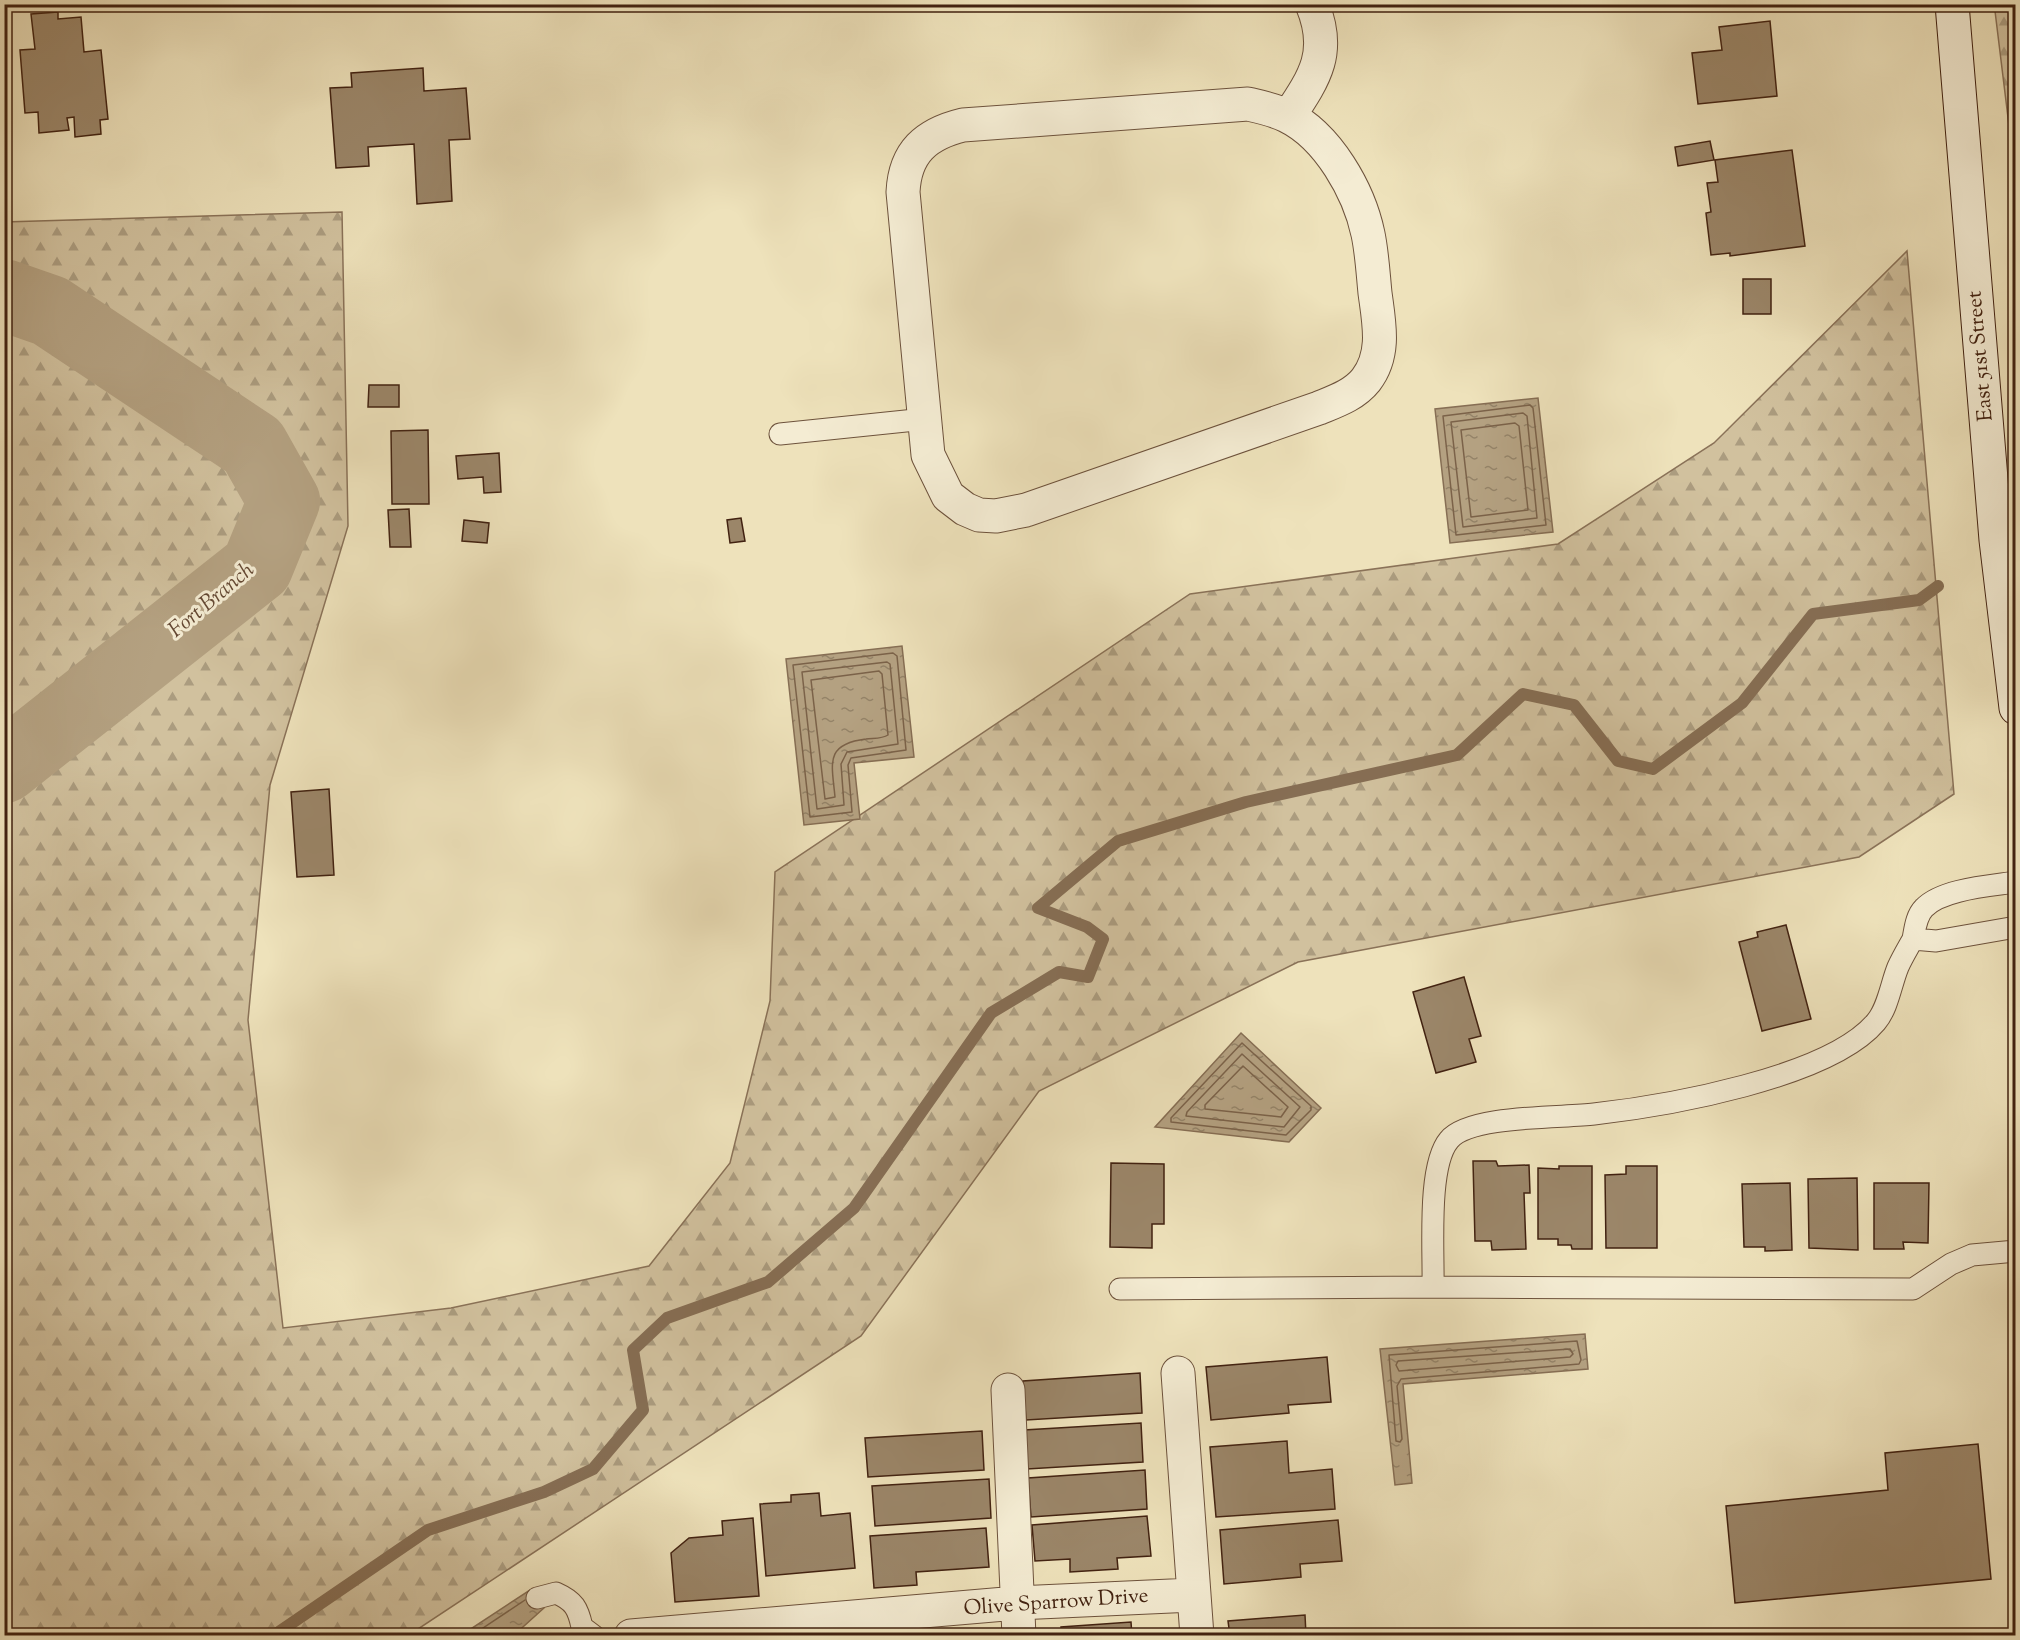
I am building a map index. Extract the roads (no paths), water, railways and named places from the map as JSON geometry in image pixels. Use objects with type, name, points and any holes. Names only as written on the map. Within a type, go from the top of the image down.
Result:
[{"type":"street","points":[[1289,116],[1319,67],[1322,45],[1319,20],[1312,4]]},
{"type":"street","name":"East 51st Street","points":[[1952,4],[1996,540],[2016,708]]},
{"type":"street","points":[[1248,104],[1289,116],[1331,155],[1353,190],[1368,232],[1380,346],[1377,362],[1365,381],[1351,394],[1319,408],[1026,510],[996,516],[979,515],[948,496],[928,455],[903,192],[904,173],[910,159],[924,143],[942,130],[963,125],[1248,104]]},
{"type":"street","points":[[1178,1373],[1197,1635]]},
{"type":"street","points":[[1008,1390],[1019,1635]]},
{"type":"street","name":"Olive Sparrow Drive","points":[[631,1635],[757,1631],[1017,1604],[1193,1595]]},
{"type":"lane","points":[[780,434],[925,419]]},
{"type":"lane","points":[[1433,1287],[1435,1166],[1449,1139],[1471,1125],[1495,1121],[1596,1114],[1689,1099],[1756,1083],[1818,1060],[1859,1038],[1877,1021],[1899,966],[1914,939],[1915,924],[1923,908],[1938,898],[2016,882]]},
{"type":"lane","points":[[1914,939],[1936,941],[2016,927]]},
{"type":"lane","points":[[1120,1289],[1433,1287],[1913,1289],[1951,1264],[1972,1255],[2016,1251]]},
{"type":"lane","points":[[537,1598],[556,1593],[573,1601],[579,1609],[582,1627],[594,1635]]},
{"type":"water","points":[[1538,398],[1553,532],[1450,543],[1435,409]]},
{"type":"water","points":[[902,646],[914,757],[854,763],[860,819],[804,825],[786,659]]},
{"type":"water","points":[[1241,1033],[1321,1108],[1289,1142],[1155,1127]]},
{"type":"water","points":[[1585,1334],[1588,1369],[1403,1384],[1412,1483],[1395,1485],[1380,1349]]},
{"type":"water","points":[[530,1590],[544,1608],[514,1635],[460,1636]]},
{"type":"waterway","name":"Fort Branch","points":[[4,295],[50,311],[253,446],[284,501],[257,567],[4,767]]},
{"type":"waterway","points":[[273,1636],[428,1530],[544,1492],[593,1469],[643,1410],[633,1350],[667,1318],[768,1282],[854,1208],[991,1013],[1059,972],[1088,977],[1103,939],[1087,927],[1038,908],[1118,841],[1246,802],[1457,755],[1523,694],[1574,705],[1618,761],[1653,769],[1742,703],[1813,614],[1919,600],[1938,586]]}]
